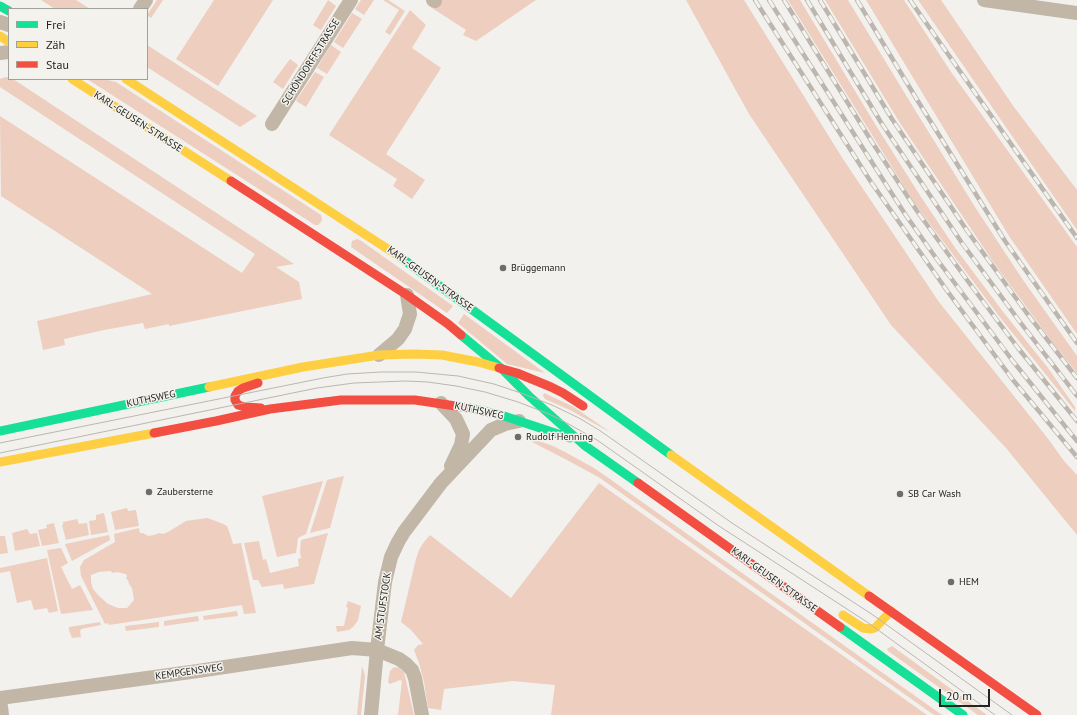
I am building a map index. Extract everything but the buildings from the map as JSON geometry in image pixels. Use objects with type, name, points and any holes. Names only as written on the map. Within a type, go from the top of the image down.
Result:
[{"type":"main road","name":"KARL-GEUSEN-STRASSE","points":[[74,80],[330,241],[448,324],[502,369],[529,396],[584,445],[963,715]]},
{"type":"main road","name":"KARL-GEUSEN-STRASSE","points":[[128,80],[342,222],[398,255],[724,493],[1037,715]]},
{"type":"main road","name":"KUTHSWEG","points":[[0,431],[303,367],[379,355],[442,355],[478,362],[502,369]]},
{"type":"main road","name":"KUTHSWEG","points":[[270,409],[244,407],[238,405],[235,400],[235,396],[238,391],[243,388],[303,367]]},
{"type":"main road","name":"KARL-GEUSEN-STRASSE","points":[[502,369],[517,373],[551,387],[589,409]]},
{"type":"main road","name":"KUTHSWEG","points":[[0,462],[216,421],[270,409],[341,400],[415,400],[481,410],[521,421]]},
{"type":"main road","name":"KARL-GEUSEN-STRASSE","points":[[521,421],[547,429],[584,445]]},
{"type":"main road","name":"KARL-GEUSEN-STRASSE","points":[[691,480],[724,493]]},
{"type":"main road","points":[[754,566],[799,587]]},
{"type":"main road","points":[[838,612],[863,628],[868,629],[875,628],[891,611]]},
{"type":"street","name":"SCHÖNDORFFSTRASSE","points":[[272,124],[351,0]]},
{"type":"street","points":[[984,0],[1077,13]]},
{"type":"street","points":[[379,355],[398,339],[406,329],[410,314],[407,295]]},
{"type":"street","name":"AM STUFSTOCK","points":[[440,403],[456,419],[463,434],[459,452],[441,483]]},
{"type":"street","name":"AM STUFSTOCK","points":[[371,715],[385,582],[391,557],[398,542],[441,483],[491,430],[505,424],[521,421]]},
{"type":"street","name":"KEMPGENSWEG","points":[[0,698],[352,648],[377,650]]},
{"type":"street","name":"AM STUFSTOCK","points":[[377,650],[399,659],[412,670],[422,715]]},
{"type":"street","points":[[0,698],[2,715]]},
{"type":"shaded area","points":[[41,0],[76,0],[88,8],[53,8]]},
{"type":"shaded area","points":[[157,0],[163,0],[151,18],[148,16]]},
{"type":"shaded area","points":[[214,0],[273,0],[218,86],[176,59]]},
{"type":"shaded area","points":[[328,0],[336,6],[321,30],[313,25]]},
{"type":"shaded area","points":[[361,0],[374,0],[364,15],[355,9]]},
{"type":"shaded area","points":[[383,0],[388,0],[405,11],[390,35],[385,32],[399,10]]},
{"type":"shaded area","points":[[433,0],[536,0],[476,41],[463,35],[466,30],[429,6]]},
{"type":"shaded area","points":[[686,0],[744,0],[843,159],[939,302],[1064,461],[1077,475],[1077,535],[1006,448],[891,325],[749,114]]},
{"type":"shaded area","points":[[788,0],[800,0],[921,197],[956,249],[1048,368],[1075,407],[1075,411],[999,316],[915,204]]},
{"type":"shaded area","points":[[825,0],[848,0],[975,207],[1023,280],[1077,356],[1077,373],[994,263],[900,123]]},
{"type":"shaded area","points":[[866,0],[904,0],[951,72],[1077,247],[1077,334],[1009,236]]},
{"type":"shaded area","points":[[918,0],[941,0],[1014,107],[1077,190],[1077,230]]},
{"type":"shaded area","points":[[410,10],[426,25],[412,48],[441,68],[386,154],[425,180],[412,199],[393,186],[397,179],[329,135]]},
{"type":"shaded area","points":[[352,13],[362,19],[343,48],[334,42]]},
{"type":"shaded area","points":[[331,45],[341,52],[327,74],[317,68]]},
{"type":"shaded area","points":[[148,46],[257,116],[240,127],[148,68]]},
{"type":"shaded area","points":[[290,59],[298,65],[283,89],[273,82]]},
{"type":"shaded area","points":[[315,72],[324,77],[306,107],[296,101]]},
{"type":"shaded area","points":[[8,77],[8,80],[15,80],[294,264],[276,267],[299,282],[302,299],[169,326],[169,324],[145,329],[143,323],[104,330],[64,339],[65,345],[43,350],[37,321],[152,294],[1,196],[0,116],[242,273],[255,254],[0,87],[0,79]]},
{"type":"shaded area","points":[[89,80],[107,80],[116,82],[321,215],[321,222],[318,225],[315,225]]},
{"type":"shaded area","points":[[357,239],[453,306],[447,313],[351,247],[352,241]]},
{"type":"shaded area","points":[[464,314],[545,373],[507,364],[458,323]]},
{"type":"shaded area","points":[[544,393],[574,407],[610,432],[570,410],[545,399],[543,396]]},
{"type":"shaded area","points":[[533,439],[553,446],[594,468],[942,715],[934,715],[600,478],[532,442]]},
{"type":"shaded area","points":[[344,476],[330,528],[310,533],[327,480]]},
{"type":"shaded area","points":[[323,481],[306,534],[298,538],[296,553],[277,557],[262,496]]},
{"type":"shaded area","points":[[599,483],[927,715],[551,715],[555,685],[513,681],[444,689],[441,710],[428,708],[424,682],[414,650],[418,645],[423,644],[410,629],[401,622],[416,559],[424,542],[430,535],[511,598]]},
{"type":"shaded area","points":[[127,508],[128,511],[136,510],[139,526],[115,530],[111,512]]},
{"type":"shaded area","points":[[104,513],[108,532],[91,535],[89,521],[96,520],[96,515]]},
{"type":"shaded area","points":[[207,518],[221,523],[227,526],[233,544],[241,543],[256,613],[244,614],[242,605],[109,625],[108,623],[105,624],[81,576],[80,567],[84,560],[115,542],[114,534],[139,528],[140,533],[148,536],[159,533],[163,534],[186,521]],"holes":[[[110,571],[113,573],[117,572],[126,574],[126,579],[132,588],[134,600],[127,608],[118,608],[108,604],[93,589],[91,575],[99,572]]]},
{"type":"shaded area","points":[[77,519],[79,524],[87,523],[89,535],[66,540],[62,525],[63,522]]},
{"type":"shaded area","points":[[54,523],[59,543],[42,546],[38,530],[47,528],[46,525]]},
{"type":"shaded area","points":[[27,529],[30,534],[37,533],[40,546],[15,551],[12,533]]},
{"type":"shaded area","points":[[328,533],[314,584],[284,589],[283,584],[262,587],[258,580],[253,580],[244,543],[259,541],[263,560],[266,559],[270,573],[299,566],[298,559],[301,558],[301,540]]},
{"type":"shaded area","points":[[109,535],[110,540],[72,561],[65,544]]},
{"type":"shaded area","points":[[0,536],[5,536],[8,553],[0,554]]},
{"type":"shaded area","points":[[61,548],[68,563],[61,567],[72,589],[80,585],[93,610],[61,614],[47,550]]},
{"type":"shaded area","points":[[47,558],[58,611],[49,613],[47,608],[34,610],[31,600],[17,603],[10,571],[0,573],[0,568]]},
{"type":"shaded area","points":[[348,601],[361,606],[358,620],[349,630],[337,632],[336,626],[344,626]]},
{"type":"shaded area","points":[[237,611],[238,616],[204,620],[203,616]]},
{"type":"shaded area","points":[[198,616],[199,621],[164,626],[164,621]]},
{"type":"shaded area","points":[[100,622],[101,625],[81,629],[81,637],[72,638],[69,627]]},
{"type":"shaded area","points":[[159,622],[159,627],[126,631],[125,626]]},
{"type":"shaded area","points":[[892,646],[987,715],[978,715],[888,651],[887,649]]},
{"type":"shaded area","points":[[362,666],[365,676],[361,715],[357,715]]},
{"type":"shaded area","points":[[394,667],[399,668],[404,672],[414,715],[398,715],[402,681],[400,680],[390,684],[388,682],[390,671]]},
{"type":"tram line","points":[[0,443],[347,374],[416,372],[458,376],[494,384],[552,405],[579,418],[599,430],[732,523],[873,615],[1012,715]]},
{"type":"tram line","points":[[0,453],[317,388],[354,383],[405,381],[428,382],[485,392],[518,402],[549,414],[597,440],[719,526],[867,622],[995,715]]},
{"type":"railway","points":[[755,0],[871,182],[948,292],[1013,380],[1077,457]]},
{"type":"railway","points":[[769,0],[905,214],[1012,360],[1077,441]]},
{"type":"railway","points":[[784,0],[872,142],[917,211],[1018,348],[1077,421]]},
{"type":"railway","points":[[807,0],[882,124],[962,243],[1077,396]]},
{"type":"railway","points":[[820,0],[892,119],[968,232],[1026,312],[1077,378]]},
{"type":"railway","points":[[857,0],[1005,241],[1077,343]]},
{"type":"railway","points":[[910,0],[1077,238]]},
{"type":"traffic: fast","points":[[0,6],[8,10]]},
{"type":"traffic: fast","points":[[400,257],[671,455]]},
{"type":"traffic: fast","points":[[461,335],[502,369],[529,396],[584,445],[638,483]]},
{"type":"traffic: fast","points":[[0,431],[209,387]]},
{"type":"traffic: fast","points":[[469,408],[501,415],[570,438]]},
{"type":"traffic: fast","points":[[840,627],[963,715]]},
{"type":"traffic: slow","points":[[0,36],[8,41]]},
{"type":"traffic: slow","points":[[74,80],[231,181]]},
{"type":"traffic: slow","points":[[128,80],[400,257]]},
{"type":"traffic: slow","points":[[209,387],[303,367],[379,355],[442,355],[499,368]]},
{"type":"traffic: slow","points":[[0,462],[154,433]]},
{"type":"traffic: slow","points":[[671,455],[869,596]]},
{"type":"traffic: slow","points":[[843,615],[863,628],[871,629],[875,628],[891,611]]},
{"type":"traffic: jam","points":[[231,181],[407,295],[461,335]]},
{"type":"traffic: jam","points":[[499,368],[517,373],[551,387],[583,406]]},
{"type":"traffic: jam","points":[[258,383],[238,391],[235,396],[235,400],[238,405],[261,408]]},
{"type":"traffic: jam","points":[[154,433],[270,409],[341,400],[415,400],[469,408]]},
{"type":"traffic: jam","points":[[638,483],[840,627]]},
{"type":"traffic: jam","points":[[869,596],[1037,715]]},
{"type":"place","name":"Brüggemann","points":[[503,268]]},
{"type":"place","name":"Rudolf Henning","points":[[518,437]]},
{"type":"place","name":"Zaubersterne","points":[[149,492]]},
{"type":"place","name":"SB Car Wash","points":[[900,494]]},
{"type":"place","name":"HEM","points":[[951,582]]}]
